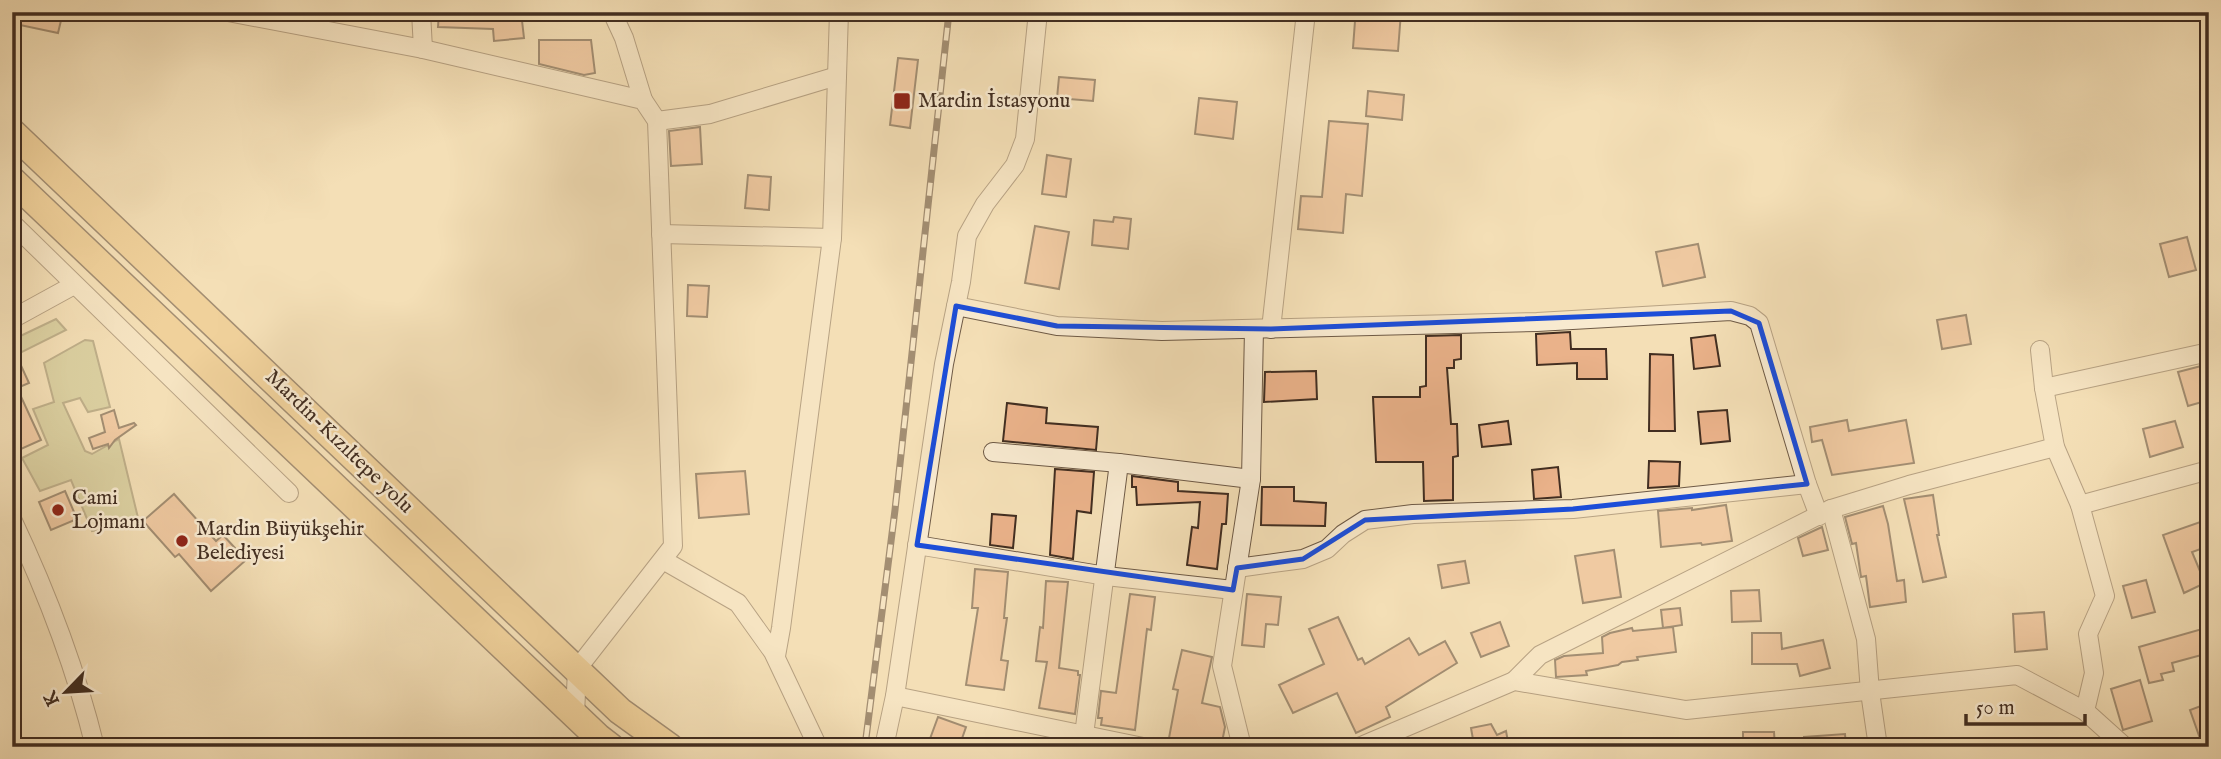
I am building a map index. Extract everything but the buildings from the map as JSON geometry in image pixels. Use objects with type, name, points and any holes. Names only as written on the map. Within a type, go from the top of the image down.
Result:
[{"type":"highway","name":"Mardin-Kızıltepe yolu","points":[[12,132],[620,711],[670,747]]},
{"type":"highway","name":"Mardin-Kızıltepe yolu","points":[[12,180],[611,747]]},
{"type":"street","points":[[228,12],[265,16],[423,48],[643,100]]},
{"type":"street","points":[[421,12],[423,48]]},
{"type":"street","points":[[575,715],[577,669],[673,546],[657,121],[643,100],[624,38],[612,12]]},
{"type":"street","points":[[776,656],[832,238],[839,12]]},
{"type":"street","points":[[884,747],[895,696],[944,364],[967,236],[985,204],[1014,165],[1025,139],[1038,12]]},
{"type":"street","points":[[1242,747],[1222,666],[1251,480],[1263,329],[1306,12]]},
{"type":"street","points":[[657,121],[710,114],[837,76]]},
{"type":"street","points":[[12,223],[289,493]]},
{"type":"street","points":[[661,234],[832,238]]},
{"type":"street","points":[[12,319],[74,285]]},
{"type":"street","points":[[956,306],[1057,326],[1162,331],[1537,322],[1731,311],[1749,316],[1759,323],[1807,484],[1825,512],[1866,639],[1878,747]]},
{"type":"street","points":[[2040,350],[2055,447],[2080,505],[2105,596],[2088,634],[2094,673],[2085,711]]},
{"type":"street","points":[[2044,388],[2209,352]]},
{"type":"street","points":[[1366,746],[1514,681],[1540,655],[1825,512],[1909,485],[2055,447]]},
{"type":"street","points":[[993,452],[1119,463],[1251,480]]},
{"type":"street","points":[[1084,735],[1107,576],[1119,463]]},
{"type":"street","points":[[2080,505],[2207,476]]},
{"type":"street","points":[[1237,568],[1303,559],[1327,549],[1343,534],[1365,520],[1413,514],[1573,509],[1807,484]]},
{"type":"street","points":[[12,519],[63,646],[95,747]]},
{"type":"street","points":[[917,545],[1107,576],[1233,590]]},
{"type":"street","points":[[663,560],[738,603],[776,656],[818,747]]},
{"type":"street","points":[[1514,681],[1686,710],[2017,675],[2085,711],[2125,747]]},
{"type":"street","points":[[895,696],[1143,747]]},
{"type":"highlighted area","points":[[956,306],[1057,326],[1271,329],[1731,311],[1759,323],[1807,484],[1573,509],[1365,520],[1303,559],[1237,568],[1233,590],[917,545]]},
{"type":"green space","points":[[56,319],[66,330],[12,357],[12,340]]},
{"type":"green space","points":[[85,340],[93,341],[110,407],[88,412],[80,398],[63,403],[85,451],[92,454],[119,439],[139,522],[92,531],[71,480],[40,491],[22,458],[48,445],[33,409],[54,402],[44,363]]},
{"type":"railway","points":[[866,738],[895,510],[949,12]]},
{"type":"place","name":"Mardin İstasyonu","points":[[902,101]]},
{"type":"place","name":"Cami Lojmanı","points":[[58,510]]},
{"type":"place","name":"Mardin Büyükşehir Belediyesi","points":[[182,541]]}]
